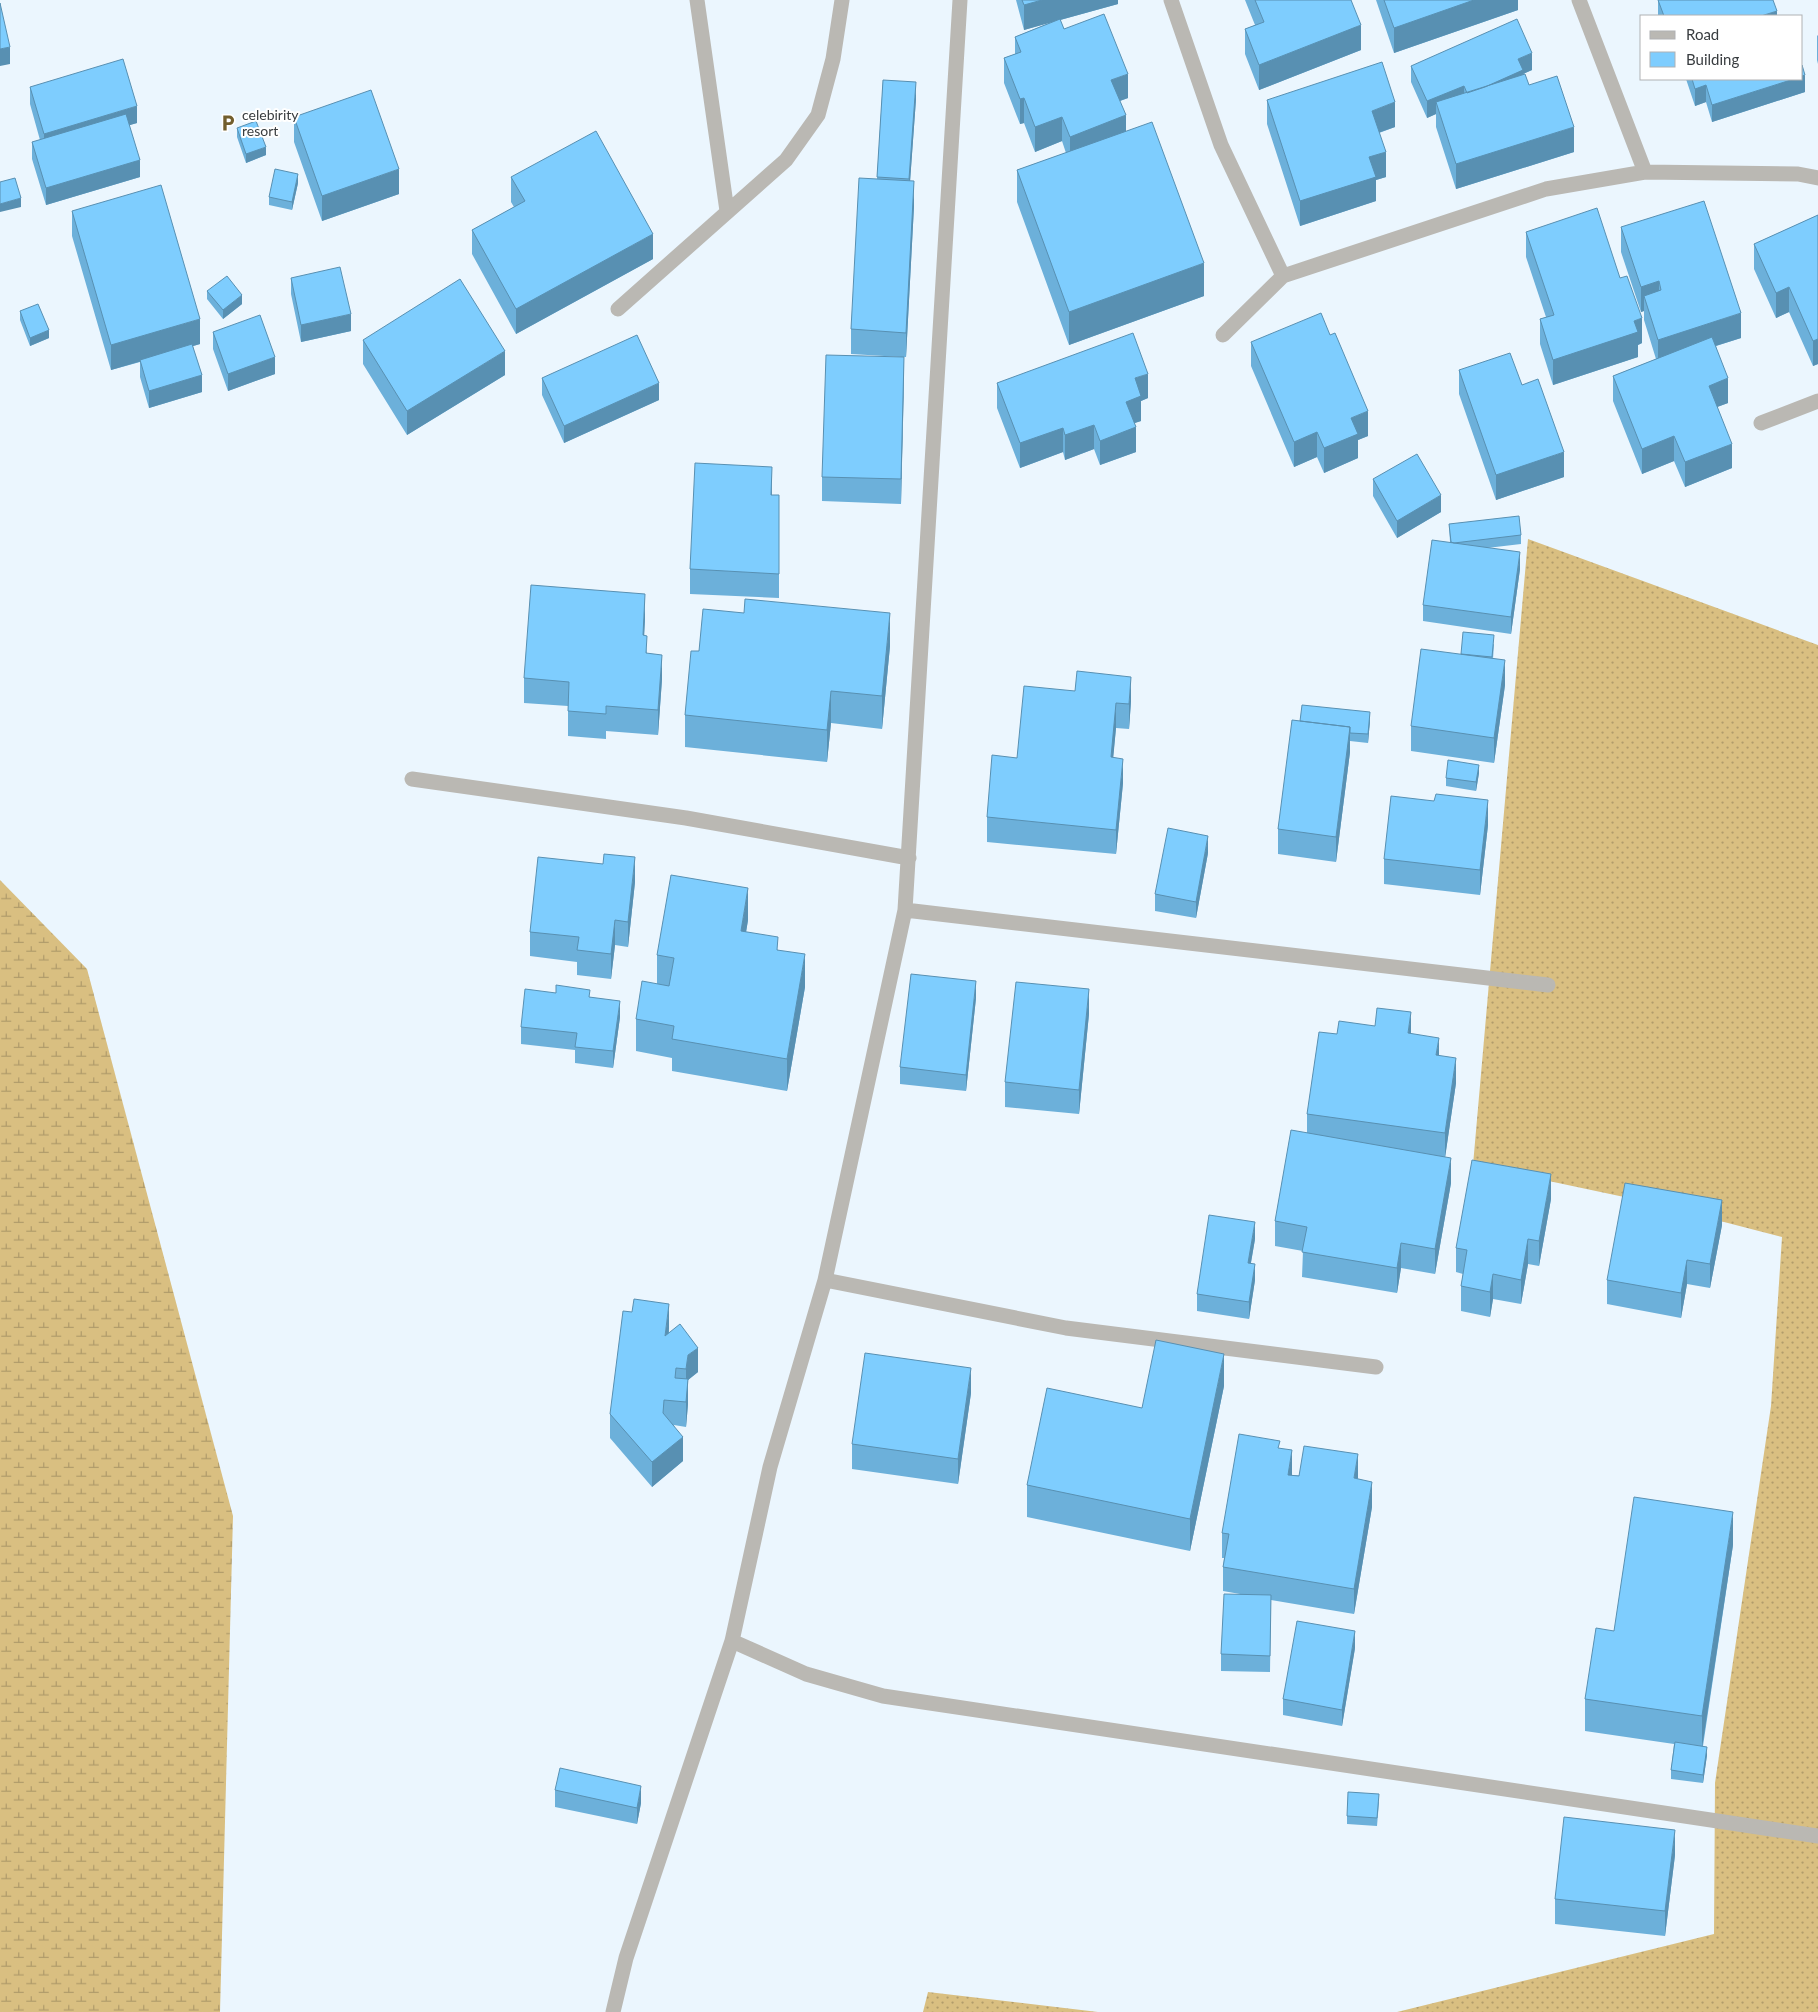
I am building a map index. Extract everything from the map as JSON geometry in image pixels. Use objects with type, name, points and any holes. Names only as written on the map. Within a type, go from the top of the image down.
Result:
[{"type":"street","points":[[697,0],[728,211]]},
{"type":"street","points":[[618,309],[786,160],[818,115],[833,59],[842,0]]},
{"type":"street","points":[[613,2012],[629,1948],[732,1641],[770,1467],[825,1280],[905,910],[960,0]]},
{"type":"street","points":[[1171,0],[1220,145],[1283,276]]},
{"type":"street","points":[[1579,0],[1645,172]]},
{"type":"street","points":[[1223,334],[1283,276],[1546,189],[1645,172],[1798,174],[1818,178]]},
{"type":"street","points":[[1761,424],[1818,401]]},
{"type":"street","points":[[412,779],[686,818],[909,858]]},
{"type":"street","points":[[905,910],[1548,985]]},
{"type":"street","points":[[825,1280],[1066,1328],[1376,1367]]},
{"type":"street","points":[[732,1641],[806,1674],[883,1696],[1818,1836]]},
{"type":"green space","points":[[1528,539],[1818,645],[1818,2012],[1397,2012],[1714,1934],[1715,1783],[1771,1406],[1782,1237],[1643,1201],[1473,1165]]},
{"type":"green space","points":[[0,880],[87,969],[233,1516],[220,2012],[0,2012]]},
{"type":"green space","points":[[928,1992],[1098,2012],[923,2012]]},
{"type":"building","points":[[1022,0],[1042,0],[1024,5]]},
{"type":"building","points":[[1255,0],[1351,0],[1361,25],[1259,65],[1245,29],[1264,22]]},
{"type":"building","points":[[1384,0],[1474,0],[1394,28]]},
{"type":"building","points":[[1658,0],[1773,0],[1777,11],[1764,15],[1664,15]]},
{"type":"building","points":[[0,3],[10,47],[0,49]]},
{"type":"building","points":[[1104,14],[1128,74],[1111,80],[1126,115],[1070,137],[1062,117],[1035,127],[1024,98],[1020,99],[1004,58],[1021,52],[1015,37],[1060,19],[1064,29]]},
{"type":"building","points":[[1517,19],[1532,53],[1518,59],[1523,70],[1467,93],[1464,86],[1427,101],[1411,66]]},
{"type":"building","points":[[123,59],[137,106],[44,134],[30,87]]},
{"type":"building","points":[[1382,62],[1395,102],[1372,111],[1386,152],[1369,157],[1376,177],[1300,201],[1267,100]]},
{"type":"building","points":[[1525,74],[1529,85],[1557,76],[1574,127],[1456,164],[1436,102]]},
{"type":"building","points":[[883,80],[916,82],[909,179],[877,177]]},
{"type":"building","points":[[1692,80],[1791,80],[1712,105],[1706,85],[1695,89]]},
{"type":"building","points":[[371,90],[399,169],[322,196],[294,117]]},
{"type":"building","points":[[126,114],[140,160],[46,188],[32,142]]},
{"type":"building","points":[[256,121],[266,147],[246,154],[237,128]]},
{"type":"building","points":[[1152,122],[1204,263],[1069,312],[1017,170]]},
{"type":"building","points":[[596,131],[653,234],[516,309],[472,230],[525,201],[511,177]]},
{"type":"building","points":[[275,169],[298,174],[292,202],[269,197]]},
{"type":"building","points":[[15,178],[21,198],[0,204],[0,182]]},
{"type":"building","points":[[859,178],[914,181],[906,333],[851,329]]},
{"type":"building","points":[[161,185],[200,319],[111,345],[72,211]]},
{"type":"building","points":[[1704,201],[1741,313],[1658,340],[1644,296],[1661,290],[1659,281],[1641,287],[1621,227]]},
{"type":"building","points":[[1597,208],[1620,278],[1627,276],[1642,318],[1634,321],[1638,332],[1553,360],[1540,319],[1554,315],[1526,232]]},
{"type":"building","points":[[1818,215],[1818,339],[1813,341],[1789,287],[1776,293],[1754,244]]},
{"type":"building","points":[[340,267],[351,314],[301,325],[291,278]]},
{"type":"building","points":[[227,276],[242,295],[223,310],[207,291]]},
{"type":"building","points":[[460,279],[505,351],[407,411],[363,340]]},
{"type":"building","points":[[38,304],[49,330],[30,338],[20,311]]},
{"type":"building","points":[[1321,313],[1330,335],[1335,333],[1368,411],[1351,418],[1358,434],[1324,448],[1317,432],[1294,442],[1251,342]]},
{"type":"building","points":[[260,315],[275,357],[228,374],[213,332]]},
{"type":"building","points":[[1133,333],[1148,374],[1135,378],[1141,396],[1126,402],[1136,427],[1100,441],[1094,425],[1065,435],[1063,428],[1020,443],[997,383]]},
{"type":"building","points":[[637,335],[659,383],[564,426],[542,378]]},
{"type":"building","points":[[1712,337],[1728,378],[1709,386],[1732,444],[1685,462],[1674,436],[1642,449],[1613,376]]},
{"type":"building","points":[[192,344],[202,375],[149,391],[140,360]]},
{"type":"building","points":[[1510,353],[1522,385],[1538,379],[1564,452],[1496,475],[1459,370]]},
{"type":"building","points":[[826,355],[904,357],[901,479],[822,477]]},
{"type":"building","points":[[1417,454],[1441,495],[1397,521],[1373,479]]},
{"type":"building","points":[[695,463],[772,467],[771,495],[779,495],[779,574],[690,569]]},
{"type":"building","points":[[1519,516],[1521,535],[1451,542],[1449,524]]},
{"type":"building","points":[[1432,540],[1520,552],[1511,617],[1423,605]]},
{"type":"building","points":[[531,585],[645,594],[643,635],[647,636],[646,653],[662,655],[658,710],[606,706],[606,714],[568,711],[569,682],[524,678]]},
{"type":"building","points":[[745,599],[890,613],[882,696],[831,691],[827,730],[685,715],[691,651],[699,651],[703,609],[744,613]]},
{"type":"building","points":[[1463,632],[1494,635],[1492,657],[1461,654]]},
{"type":"building","points":[[1421,649],[1505,660],[1494,738],[1411,726]]},
{"type":"building","points":[[1077,671],[1131,677],[1129,704],[1116,703],[1111,757],[1123,759],[1116,830],[987,817],[992,755],[1017,758],[1024,686],[1075,691]]},
{"type":"building","points":[[1302,705],[1370,712],[1368,734],[1350,733],[1350,727],[1300,721]]},
{"type":"building","points":[[1292,720],[1350,727],[1336,837],[1278,829]]},
{"type":"building","points":[[1448,760],[1479,765],[1476,782],[1446,778]]},
{"type":"building","points":[[1436,794],[1488,800],[1480,870],[1384,859],[1391,796],[1434,801]]},
{"type":"building","points":[[1168,828],[1208,836],[1196,902],[1155,894]]},
{"type":"building","points":[[604,854],[635,857],[628,922],[615,920],[611,954],[577,950],[579,937],[530,932],[538,857],[603,864]]},
{"type":"building","points":[[671,875],[748,888],[741,931],[778,937],[777,950],[805,954],[787,1059],[672,1039],[674,1026],[636,1019],[642,981],[669,986],[674,958],[657,955]]},
{"type":"building","points":[[911,974],[976,981],[966,1075],[900,1067]]},
{"type":"building","points":[[1016,982],[1089,989],[1079,1090],[1005,1082]]},
{"type":"building","points":[[556,985],[590,990],[589,997],[620,1001],[613,1051],[575,1047],[577,1033],[521,1027],[525,989],[556,993]]},
{"type":"building","points":[[1377,1008],[1411,1012],[1408,1033],[1439,1038],[1436,1055],[1456,1058],[1445,1133],[1307,1114],[1319,1032],[1337,1034],[1339,1021],[1375,1026]]},
{"type":"building","points":[[1291,1130],[1451,1158],[1435,1249],[1401,1243],[1397,1268],[1302,1252],[1307,1227],[1275,1221]]},
{"type":"building","points":[[1472,1160],[1551,1174],[1539,1241],[1528,1239],[1521,1280],[1493,1274],[1490,1292],[1461,1286],[1467,1250],[1456,1248]]},
{"type":"building","points":[[1625,1183],[1722,1200],[1710,1264],[1687,1260],[1681,1293],[1607,1280]]},
{"type":"building","points":[[1209,1215],[1255,1222],[1248,1263],[1255,1264],[1249,1302],[1197,1294]]},
{"type":"building","points":[[634,1299],[669,1304],[665,1336],[680,1324],[698,1348],[688,1355],[686,1369],[676,1368],[675,1378],[688,1379],[686,1402],[664,1400],[663,1413],[683,1437],[652,1462],[610,1414],[623,1311],[632,1312]]},
{"type":"building","points":[[1156,1340],[1224,1354],[1190,1519],[1027,1485],[1047,1388],[1142,1408]]},
{"type":"building","points":[[865,1353],[971,1368],[958,1459],[852,1444]]},
{"type":"building","points":[[1239,1434],[1280,1441],[1278,1448],[1292,1450],[1288,1475],[1299,1476],[1304,1446],[1358,1454],[1354,1478],[1372,1482],[1354,1589],[1223,1567],[1229,1534],[1222,1533]]},
{"type":"building","points":[[1634,1497],[1733,1512],[1702,1716],[1585,1699],[1596,1628],[1614,1631]]},
{"type":"building","points":[[1224,1594],[1271,1595],[1270,1656],[1221,1654]]},
{"type":"building","points":[[1297,1621],[1355,1631],[1342,1710],[1283,1699]]},
{"type":"building","points":[[1675,1742],[1707,1747],[1703,1775],[1671,1770]]},
{"type":"building","points":[[560,1768],[641,1786],[637,1808],[555,1790]]},
{"type":"building","points":[[1348,1792],[1379,1794],[1377,1818],[1347,1816]]},
{"type":"building","points":[[1564,1817],[1675,1830],[1665,1911],[1555,1899]]},
{"type":"place","name":"celebirity resort","points":[[228,123]]}]
